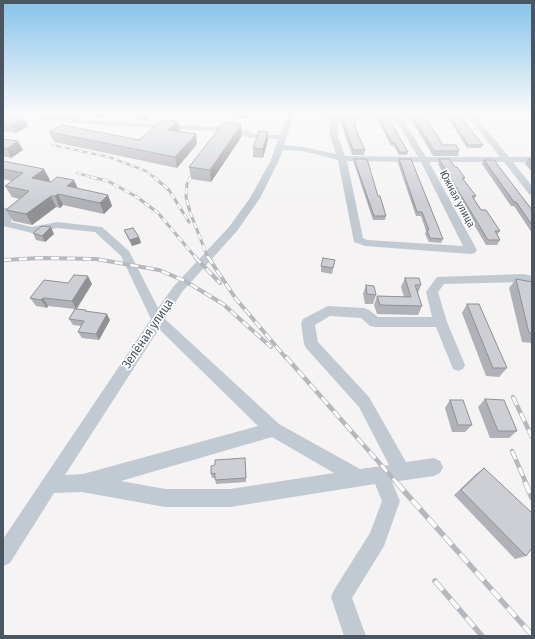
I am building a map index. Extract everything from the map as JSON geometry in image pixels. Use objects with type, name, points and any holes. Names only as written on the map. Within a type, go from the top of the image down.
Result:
[{"type":"street","name":"Зелёная улица","points":[[3,556],[178,289],[233,229],[254,198],[275,160],[281,143]]},
{"type":"street","points":[[284,143],[342,158],[532,160]]},
{"type":"street","points":[[336,143],[342,158]]},
{"type":"street","name":"Южная улица","points":[[342,158],[358,240],[365,243],[471,250],[414,143]]},
{"type":"street","points":[[492,143],[532,192]]},
{"type":"street","points":[[3,210],[8,212],[6,224],[32,230],[57,225],[98,229],[125,254],[158,320],[273,428],[359,478]]},
{"type":"street","points":[[458,365],[440,322],[432,292],[441,280],[523,278],[532,280]]},
{"type":"street","points":[[402,472],[364,402],[312,344],[308,323],[328,311],[364,313],[375,322],[440,322]]},
{"type":"street","points":[[82,483],[273,428]]},
{"type":"street","points":[[49,484],[82,483],[165,498],[230,498],[434,467]]},
{"type":"street","points":[[355,636],[341,598],[377,539],[391,500],[380,475]]},
{"type":"building","points":[[3,143],[15,143],[7,149],[3,148]]},
{"type":"building","points":[[104,143],[188,143],[175,157]]},
{"type":"building","points":[[208,143],[229,143],[210,170],[189,167]]},
{"type":"building","points":[[255,143],[265,143],[263,149],[253,148]]},
{"type":"building","points":[[350,143],[362,143],[365,150],[353,150]]},
{"type":"building","points":[[392,143],[403,143],[408,152],[400,152],[395,143]]},
{"type":"building","points":[[429,143],[456,145],[459,151],[434,151]]},
{"type":"building","points":[[467,143],[481,143],[483,145],[468,145]]},
{"type":"building","points":[[354,159],[367,159],[378,196],[380,196],[386,216],[374,216]]},
{"type":"building","points":[[399,159],[411,159],[443,239],[430,238],[427,230],[429,230],[422,212],[417,212]]},
{"type":"building","points":[[439,159],[449,159],[455,167],[457,167],[465,178],[462,178],[476,196],[472,196],[481,210],[486,210],[500,231],[495,231],[500,240],[488,240]]},
{"type":"building","points":[[484,160],[494,160],[532,210],[532,225],[516,202],[514,202]]},
{"type":"building","points":[[3,161],[44,169],[32,178],[51,182],[57,177],[74,180],[67,186],[108,195],[100,203],[58,194],[51,196],[26,214],[6,210],[29,191],[5,186],[23,173],[3,169]]},
{"type":"building","points":[[42,226],[51,227],[42,236],[33,233]]},
{"type":"building","points":[[133,228],[139,237],[130,240],[124,230]]},
{"type":"building","points":[[323,258],[335,260],[333,268],[321,266]]},
{"type":"building","points":[[74,275],[88,276],[72,301],[43,298],[41,300],[30,298],[44,280],[68,283]]},
{"type":"building","points":[[405,278],[419,278],[421,285],[415,285],[422,306],[380,305],[377,296],[411,297]]},
{"type":"building","points":[[516,279],[532,282],[532,333],[529,333]]},
{"type":"building","points":[[366,285],[374,286],[376,295],[367,294]]},
{"type":"building","points":[[467,304],[479,304],[507,368],[493,368]]},
{"type":"building","points":[[75,309],[107,314],[96,334],[78,332],[84,321],[69,319]]},
{"type":"building","points":[[485,399],[504,400],[517,431],[498,431]]},
{"type":"building","points":[[450,400],[463,400],[472,425],[458,425]]},
{"type":"building","points":[[245,458],[246,478],[215,480],[215,473],[211,474],[211,466],[215,465],[215,460]]},
{"type":"building","points":[[484,468],[532,513],[532,548],[526,556],[461,490]]},
{"type":"railway","points":[[52,145],[109,157],[146,171],[155,178]]},
{"type":"railway","points":[[190,178],[196,165]]},
{"type":"railway","points":[[77,173],[94,178]]},
{"type":"railway","points":[[154,177],[169,190],[189,222]]},
{"type":"railway","points":[[191,177],[187,184],[186,197],[190,212],[208,258]]},
{"type":"railway","points":[[94,178],[108,181],[137,197],[158,213],[196,258]]},
{"type":"railway","points":[[195,257],[220,283]]},
{"type":"railway","points":[[208,257],[236,299],[286,358]]},
{"type":"railway","points":[[3,260],[41,258],[96,259],[159,270],[185,281],[223,304],[271,347]]},
{"type":"railway","points":[[286,357],[397,483]]},
{"type":"railway","points":[[513,397],[532,437]]},
{"type":"railway","points":[[512,451],[526,483]]},
{"type":"railway","points":[[396,482],[532,635]]},
{"type":"railway","points":[[525,482],[532,498]]},
{"type":"railway","points":[[435,581],[482,636]]}]
